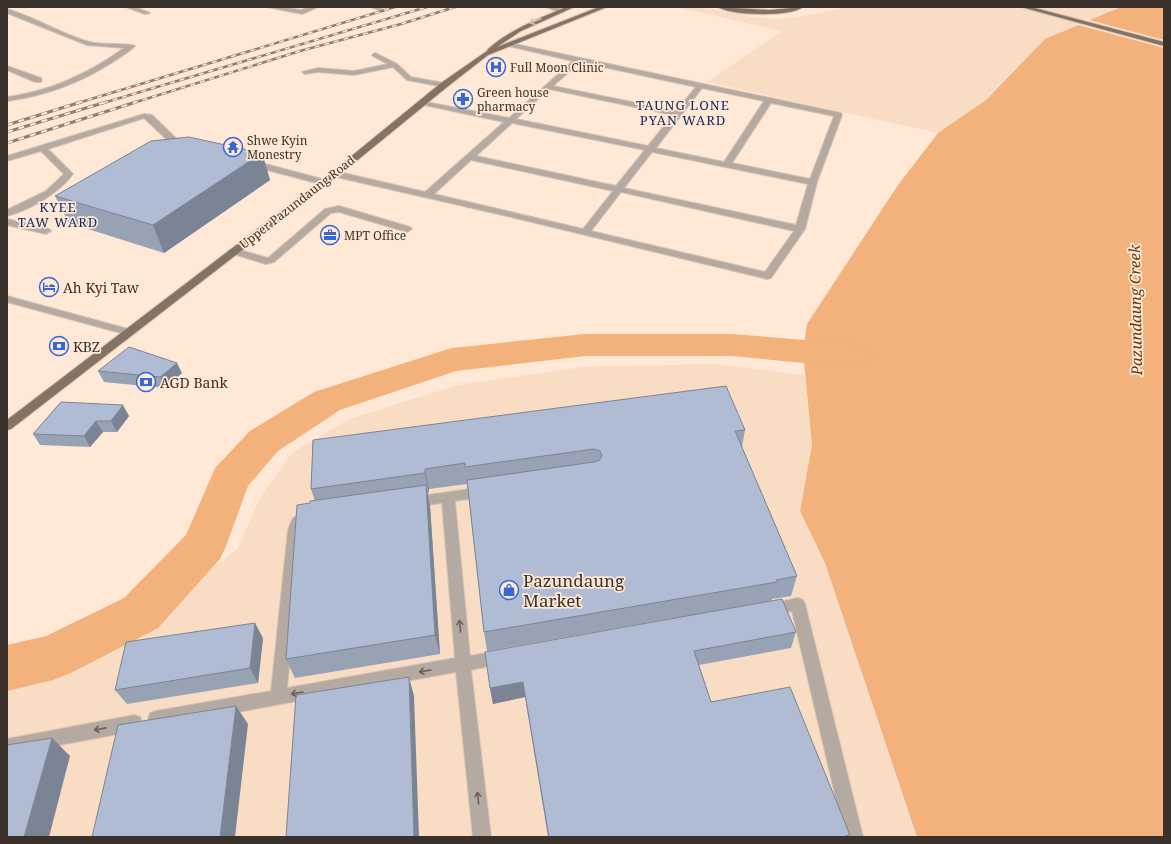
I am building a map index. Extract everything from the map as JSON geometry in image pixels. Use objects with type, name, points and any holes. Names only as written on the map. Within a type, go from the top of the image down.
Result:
[{"type":"main road","points":[[486,54],[503,38],[514,31],[571,7]]},
{"type":"main road","name":"Upper Pazundaung Road","points":[[9,423],[335,174],[444,85],[486,54],[604,7]]},
{"type":"main road","points":[[721,7],[767,13],[780,12],[800,7]]},
{"type":"main road","points":[[1024,7],[1164,44]]},
{"type":"street","points":[[130,7],[147,13]]},
{"type":"street","points":[[270,7],[302,12],[315,7]]},
{"type":"street","points":[[548,7],[562,11]]},
{"type":"street","points":[[7,11],[89,44],[116,48],[132,46],[105,66],[65,86],[28,97],[7,99]]},
{"type":"street","points":[[335,174],[767,276],[800,229],[813,182],[838,116],[510,45]]},
{"type":"street","points":[[375,55],[395,65],[409,79],[444,85]]},
{"type":"street","points":[[427,195],[578,60]]},
{"type":"street","points":[[305,72],[318,70],[354,73],[395,65]]},
{"type":"street","points":[[7,68],[38,80]]},
{"type":"street","points":[[585,232],[700,86]]},
{"type":"street","points":[[548,87],[678,114]]},
{"type":"street","points":[[727,164],[768,100]]},
{"type":"street","points":[[424,102],[813,182]]},
{"type":"street","points":[[7,160],[144,116],[149,117],[183,150],[188,152]]},
{"type":"street","points":[[7,213],[54,190],[64,182],[69,174],[42,148]]},
{"type":"street","points":[[470,157],[800,229]]},
{"type":"street","points":[[245,162],[324,182]]},
{"type":"street","points":[[233,251],[266,261],[271,260],[328,211],[339,209],[407,229]]},
{"type":"street","points":[[7,222],[46,230]]},
{"type":"street","points":[[7,299],[128,332]]},
{"type":"street","points":[[403,503],[500,490]]},
{"type":"street","points":[[448,497],[463,664],[482,837]]},
{"type":"street","points":[[278,696],[295,530],[298,522],[305,517],[320,515]]},
{"type":"street","points":[[759,611],[798,604],[854,837]]},
{"type":"street","points":[[7,747],[278,696],[518,654]]},
{"type":"shaded area","points":[[676,7],[700,7],[752,17],[780,19],[810,15],[848,7],[1121,7],[1045,39],[986,100],[938,133],[707,82],[782,31]]},
{"type":"shaded area","name":"Pazundaung Market","points":[[715,364],[805,375],[812,445],[800,511],[825,563],[917,837],[7,837],[7,686],[56,676],[151,617],[238,548],[261,496],[292,453],[349,419],[458,385],[583,367]]},
{"type":"water","name":"Pazundaung Creek","points":[[1121,7],[1164,7],[1164,837],[917,837],[825,563],[800,511],[812,445],[803,351],[807,324],[898,185],[938,133],[986,100],[1045,39]]},
{"type":"pier","points":[[1085,19],[1164,40],[1164,48],[1075,24]]},
{"type":"building","points":[[189,137],[262,153],[153,225],[55,196],[151,141]]},
{"type":"building","points":[[129,347],[177,363],[160,377],[98,371]]},
{"type":"building","points":[[726,386],[745,430],[735,431],[797,576],[776,580],[777,582],[484,632],[467,480],[594,462],[600,460],[602,455],[600,451],[594,449],[465,467],[465,463],[425,469],[425,473],[311,489],[313,440]]},
{"type":"building","points":[[61,402],[123,405],[111,421],[96,421],[84,436],[33,434]]},
{"type":"building","points":[[426,485],[435,635],[286,659],[297,505],[310,503],[310,501]]},
{"type":"building","points":[[782,599],[796,632],[694,651],[711,702],[790,687],[850,835],[842,837],[549,837],[523,682],[490,688],[485,652]]},
{"type":"building","points":[[255,623],[250,668],[115,690],[126,642]]},
{"type":"building","points":[[409,677],[414,837],[286,837],[296,695]]},
{"type":"building","points":[[236,706],[220,837],[92,837],[118,725]]},
{"type":"building","points":[[52,738],[24,837],[7,837],[7,745]]},
{"type":"waterway","points":[[7,668],[53,657],[141,613],[204,546],[230,479],[264,441],[327,401],[452,360],[585,345],[732,345],[855,356]]},
{"type":"railway","points":[[78,103],[395,7]]},
{"type":"railway","points":[[103,103],[427,7]]},
{"type":"railway","points":[[133,103],[300,51],[401,24],[455,7]]},
{"type":"railway","points":[[7,125],[81,102]]},
{"type":"railway","points":[[7,132],[106,102]]},
{"type":"railway","points":[[7,143],[136,102]]},
{"type":"place","name":"Full Moon Clinic","points":[[496,67]]},
{"type":"place","name":"Green house pharmacy","points":[[463,99]]},
{"type":"place","name":"Shwe Kyin Monestry","points":[[233,147]]},
{"type":"place","name":"MPT Office","points":[[330,235]]},
{"type":"place","name":"Ah Kyi Taw","points":[[49,287]]},
{"type":"place","name":"KBZ","points":[[59,346]]},
{"type":"place","name":"AGD Bank","points":[[146,382]]},
{"type":"place","name":"Pazundaung Market","points":[[509,590]]},
{"type":"district","name":"TAUNG LONE PYAN WARD","points":[[683,112]]},
{"type":"district","name":"KYEE TAW WARD","points":[[58,214]]}]
